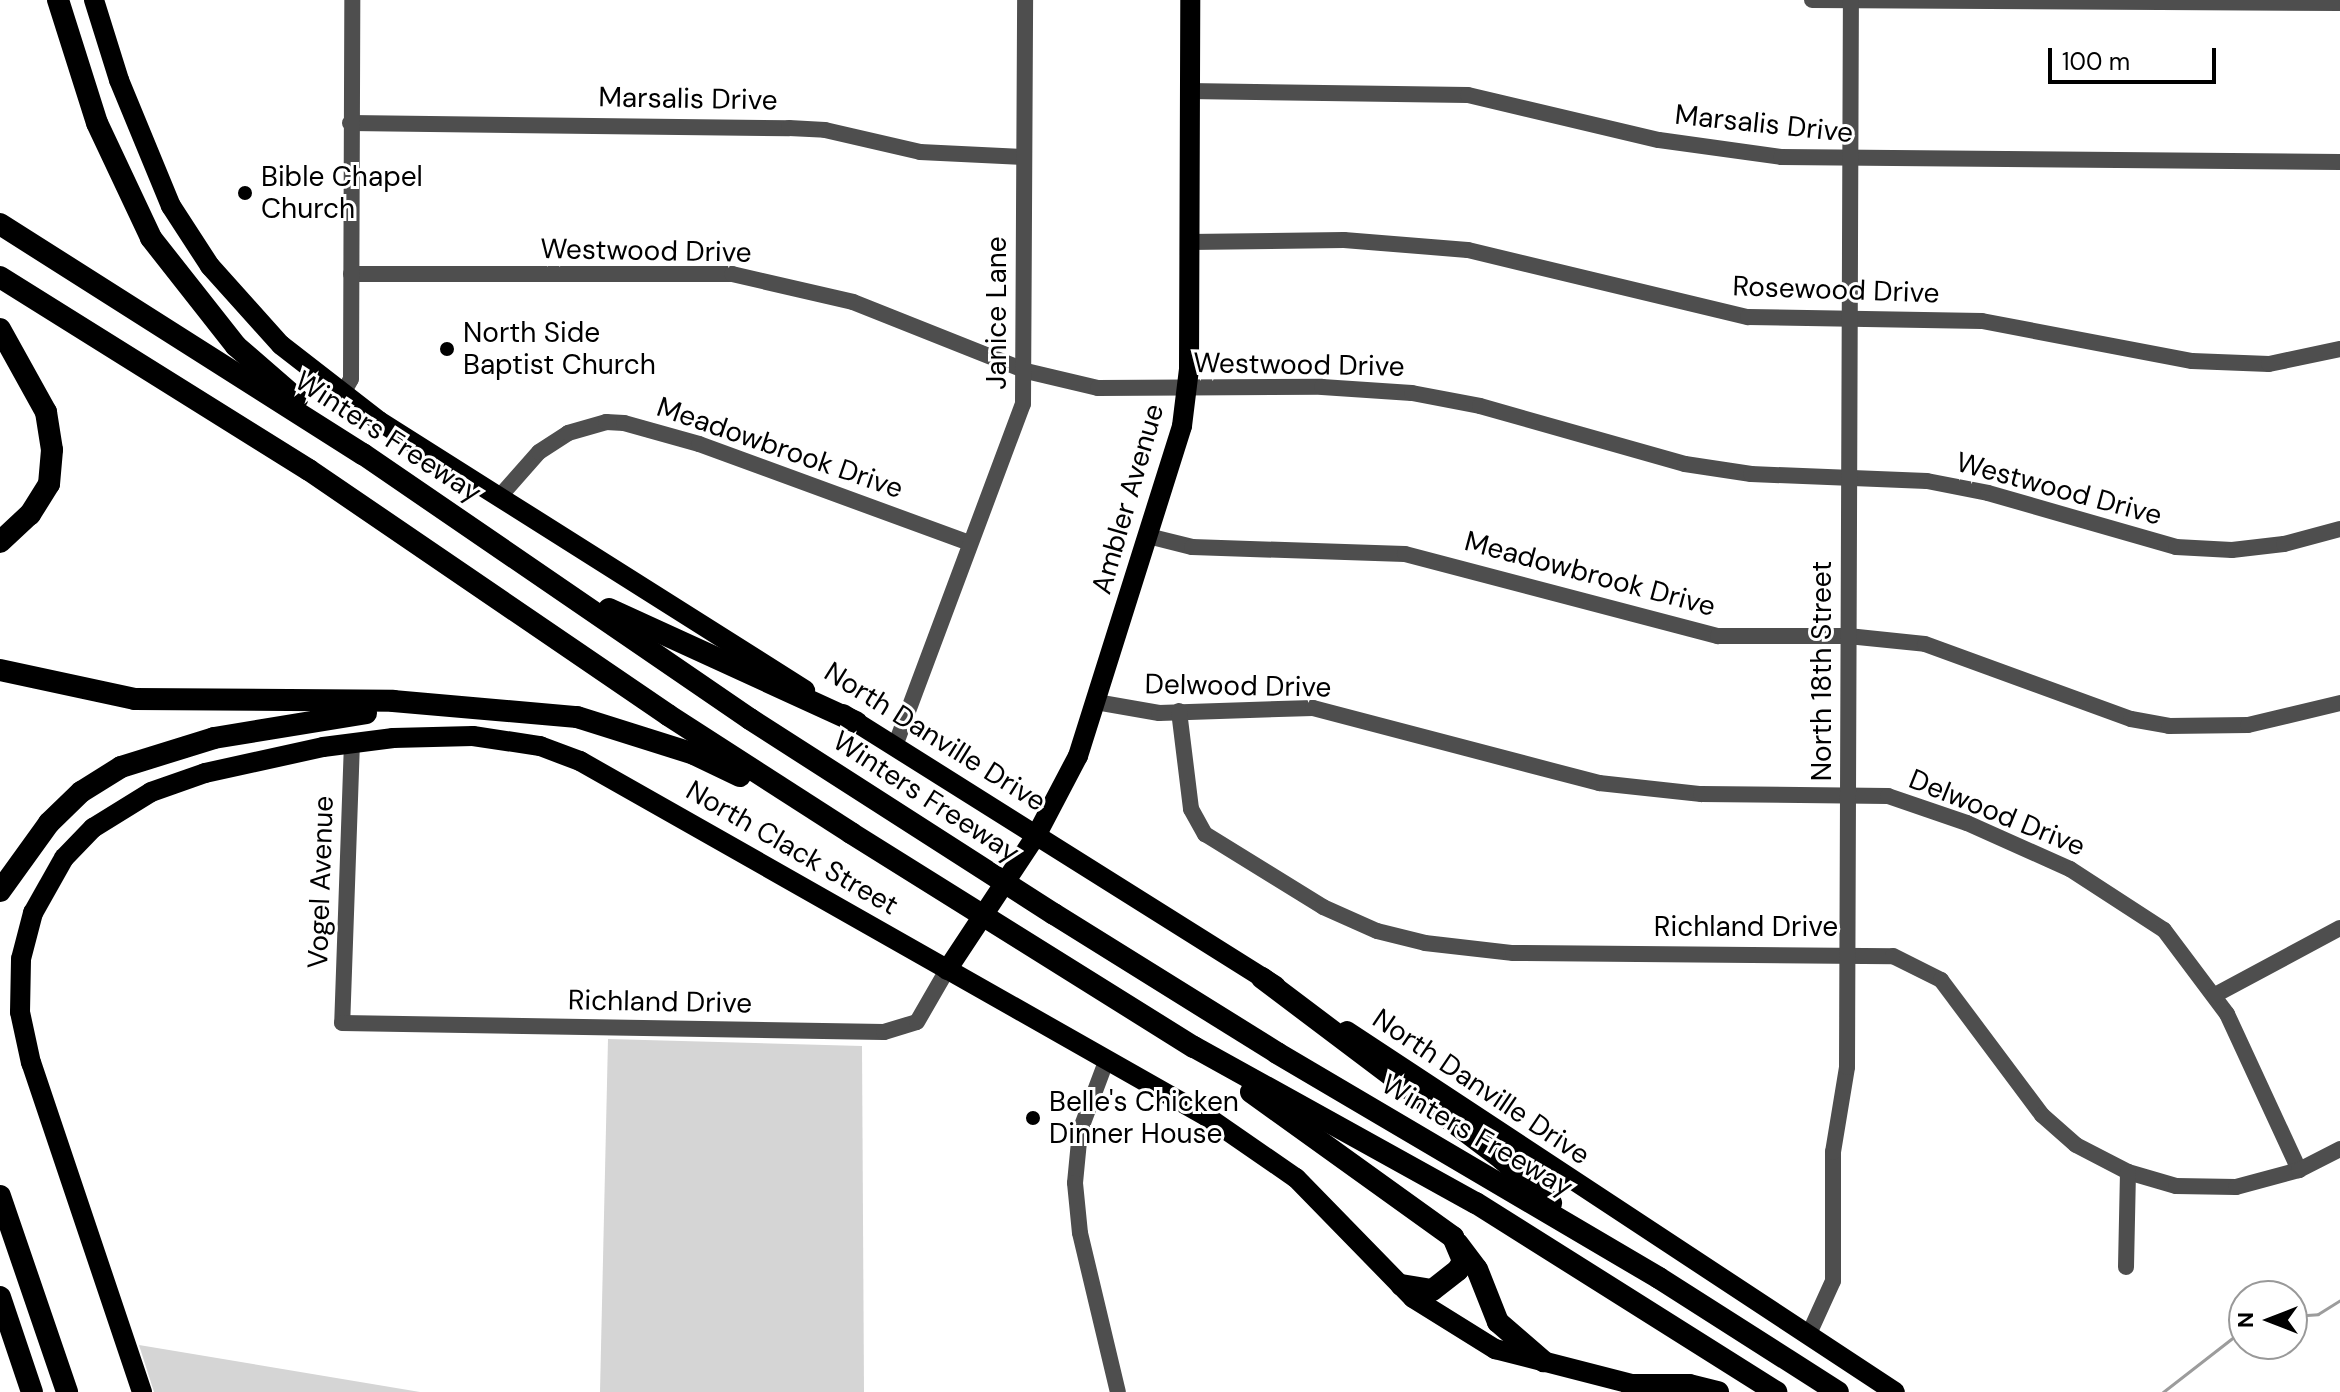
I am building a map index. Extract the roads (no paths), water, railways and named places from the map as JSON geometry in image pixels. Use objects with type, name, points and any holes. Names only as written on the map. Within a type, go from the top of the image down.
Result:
[{"type":"highway","points":[[58,0],[97,123],[151,238],[236,346],[363,454]]},
{"type":"highway","name":"Winters Freeway","points":[[0,224],[363,454],[952,849],[1054,914],[1277,1053],[1588,1235],[1838,1392]]},
{"type":"highway","name":"Winters Freeway","points":[[0,277],[309,470],[668,715],[851,833],[1194,1047],[1476,1203],[1776,1392]]},
{"type":"highway","points":[[0,329],[46,412],[52,450],[49,484],[30,514],[0,542]]},
{"type":"highway","points":[[527,566],[856,722]]},
{"type":"highway","points":[[0,670],[135,699],[498,706],[577,717],[639,734],[694,754],[851,833]]},
{"type":"highway","points":[[0,891],[35,839],[81,792],[121,767],[164,750],[296,721],[498,706]]},
{"type":"highway","points":[[1262,978],[1502,1159],[1588,1235]]},
{"type":"highway","points":[[1194,1047],[1453,1237],[1477,1269],[1498,1322],[1543,1361]]},
{"type":"highway","points":[[0,1196],[67,1392]]},
{"type":"highway","points":[[1401,1285],[1432,1290],[1458,1270],[1463,1261],[1453,1237]]},
{"type":"highway","points":[[0,1297],[32,1392]]},
{"type":"highway","points":[[14,1341],[18,1392]]},
{"type":"highway","points":[[1631,1388],[1689,1385],[1718,1392]]},
{"type":"main road","name":"North Danville Drive","points":[[94,0],[119,80],[171,206],[245,310],[342,395],[1468,1107],[1627,1220],[1895,1392]]},
{"type":"main road","name":"Ambler Avenue","points":[[947,970],[1037,834],[1078,756],[1182,426],[1187,388],[1190,0]]},
{"type":"main road","name":"North Clack Street","points":[[142,1392],[46,1107],[20,1012],[21,959],[33,913],[64,858],[93,828],[151,792],[254,760],[352,742],[486,737],[540,746],[580,761],[1250,1143],[1296,1178],[1413,1298],[1495,1349],[1631,1388],[1662,1392]]},
{"type":"street","points":[[342,395],[351,379],[352,0]]},
{"type":"street","name":"Janice Lane","points":[[895,746],[969,543],[1019,422],[1026,371],[1023,157],[1025,0]]},
{"type":"street","points":[[1812,0],[2340,3]]},
{"type":"street","name":"North 18th Street","points":[[1808,1336],[1833,1281],[1833,1152],[1847,1067],[1851,0]]},
{"type":"street","name":"Marsalis Drive","points":[[1188,91],[1468,95],[1659,140],[1851,161],[2340,162]]},
{"type":"street","name":"Marsalis Drive","points":[[350,123],[789,128],[825,130],[920,152],[1023,157]]},
{"type":"street","name":"Rosewood Drive","points":[[1189,242],[1344,240],[1468,250],[1715,311],[1982,321],[2192,361],[2269,364],[2340,349]]},
{"type":"street","name":"Westwood Drive","points":[[351,274],[732,274],[853,302],[1026,371],[1098,388],[1322,387],[1412,393],[1480,406],[1685,464],[1751,474],[1927,481],[1988,493],[2176,547],[2232,550],[2284,544],[2340,529]]},
{"type":"street","name":"Meadowbrook Drive","points":[[501,495],[539,452],[568,433],[606,422],[624,423],[699,444],[969,543]]},
{"type":"street","name":"Meadowbrook Drive","points":[[1148,536],[1192,547],[1405,554],[1718,636],[1848,636],[1925,644],[2131,719],[2169,726],[2248,725],[2340,703]]},
{"type":"street","name":"Delwood Drive","points":[[1096,702],[1135,711],[1313,708],[1599,783],[1644,789],[1848,795],[1909,801],[2070,869],[2164,930],[2215,995],[2299,1170]]},
{"type":"street","name":"Richland Drive","points":[[1179,711],[1191,809],[1205,834],[1323,907],[1377,931],[1425,943],[1513,953],[1847,952],[1893,956],[1941,980],[2042,1115],[2076,1145],[2128,1172],[2210,1189],[2299,1170],[2340,1149]]},
{"type":"street","name":"Vogel Avenue","points":[[342,1023],[352,742]]},
{"type":"street","points":[[2215,995],[2340,928]]},
{"type":"street","name":"Richland Drive","points":[[342,1023],[884,1032],[917,1022],[947,970]]},
{"type":"street","points":[[1107,1059],[1080,1131],[1075,1183],[1080,1233],[1118,1392]]},
{"type":"street","points":[[2126,1267],[2128,1172]]},
{"type":"waterway","points":[[2308,1315],[2318,1314],[2340,1300]]},
{"type":"waterway","points":[[2163,1392],[2228,1341]]},
{"type":"place","name":"Bible Chapel Church","points":[[245,193]]},
{"type":"place","name":"North Side Baptist Church","points":[[447,349]]},
{"type":"place","name":"Belle's Chicken Dinner House","points":[[1033,1118]]}]
